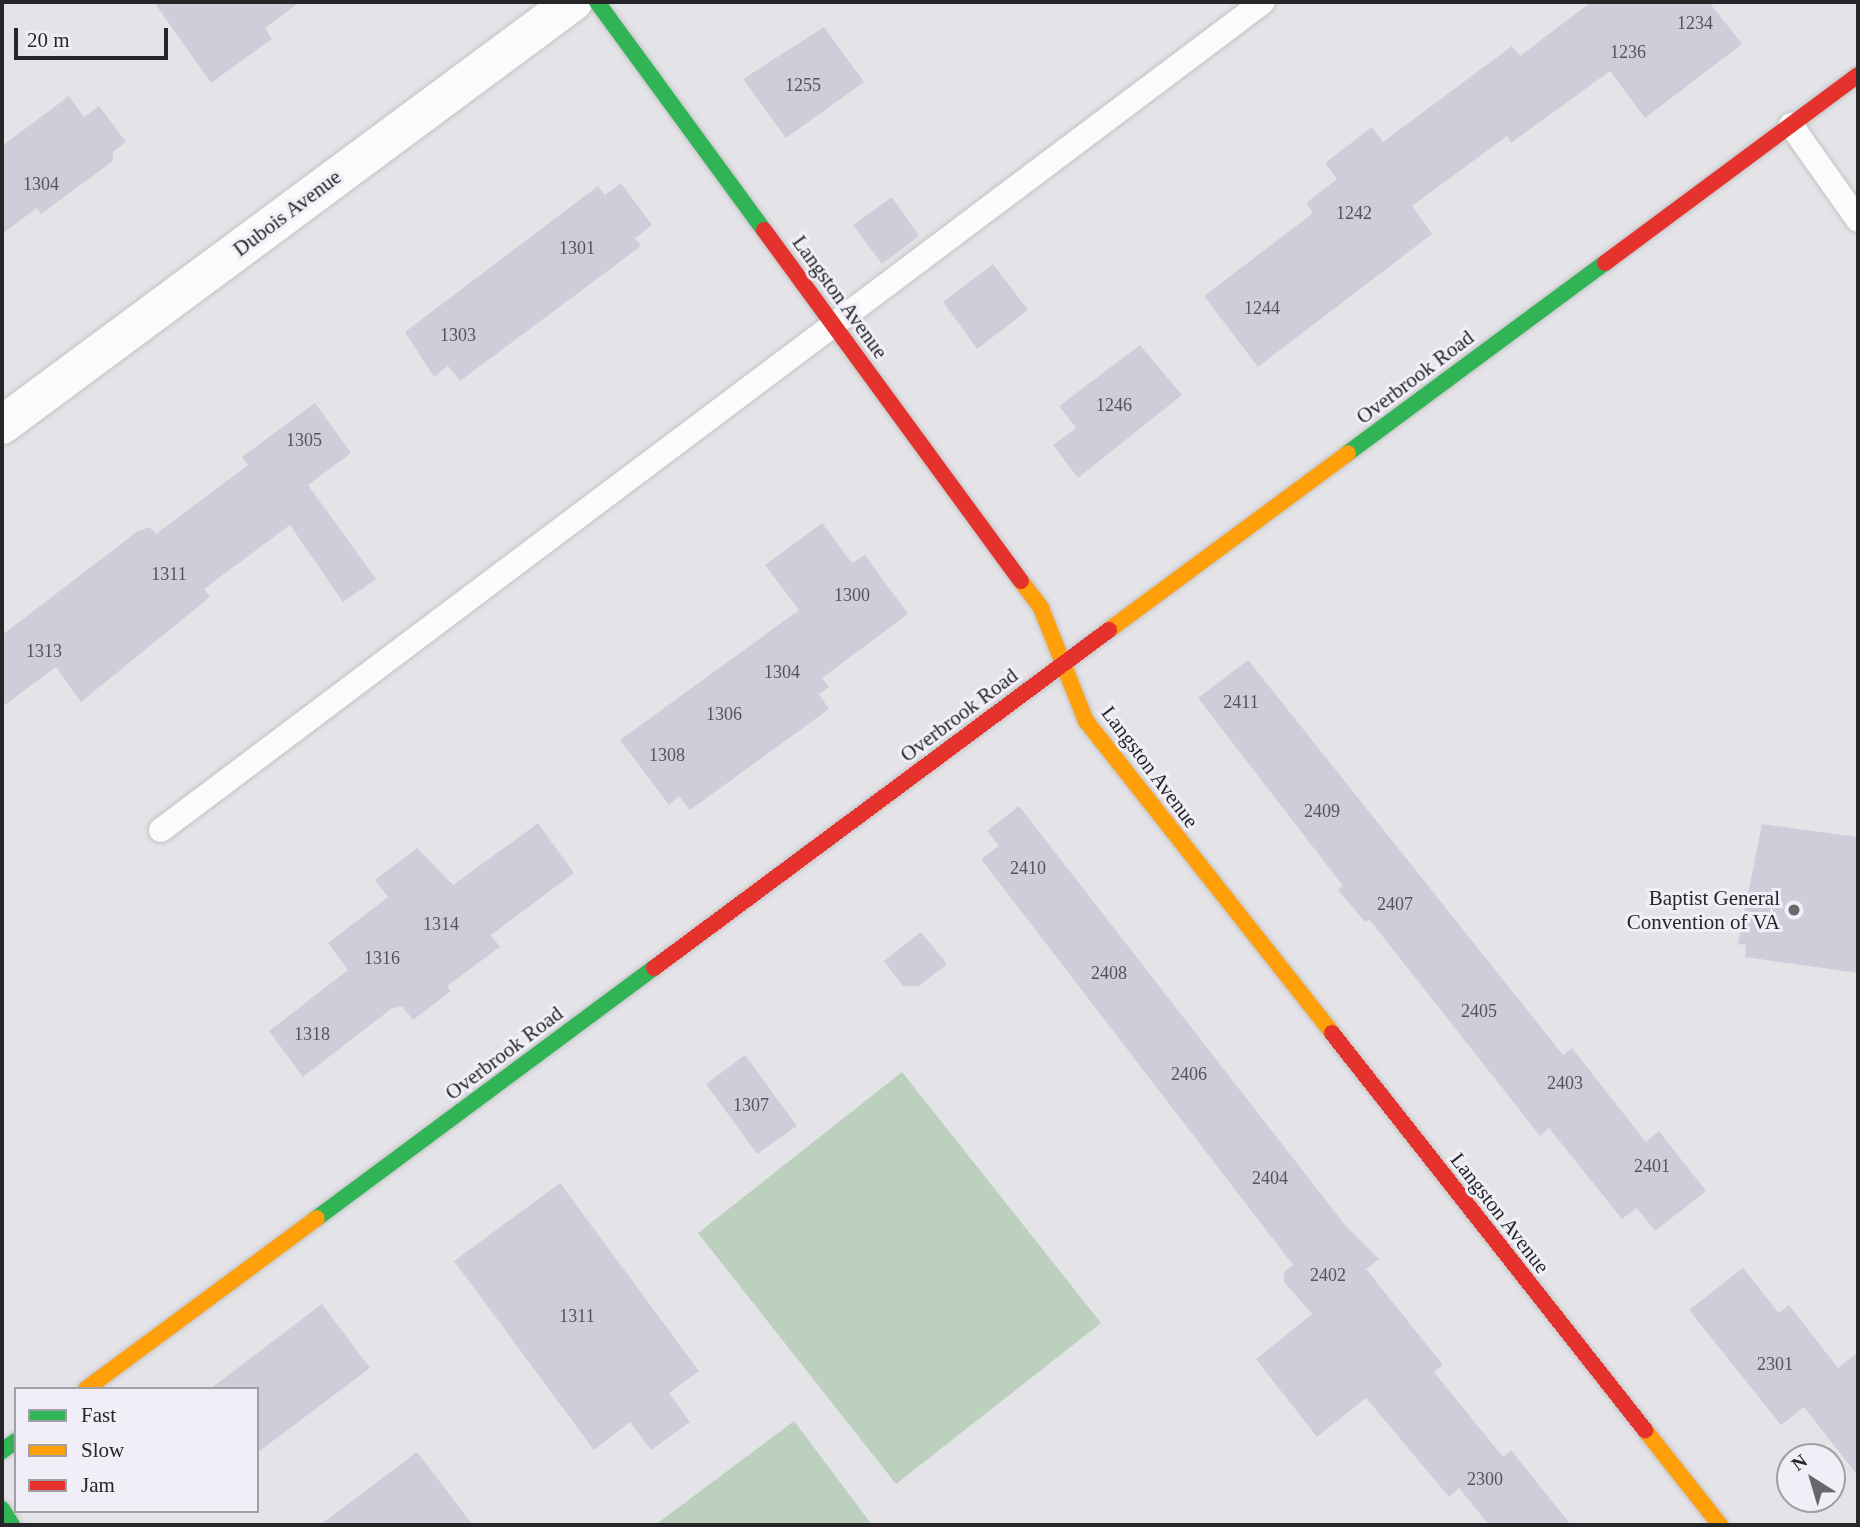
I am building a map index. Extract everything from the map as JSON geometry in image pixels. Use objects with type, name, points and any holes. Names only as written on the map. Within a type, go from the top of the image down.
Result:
[{"type":"main road","name":"Langston Avenue","points":[[597,2],[1041,608],[1086,721],[1720,1525]]},
{"type":"main road","name":"Overbrook Road","points":[[89,1387],[1858,75]]},
{"type":"main road","points":[[2,1508],[12,1525]]},
{"type":"street","name":"Dubois Avenue","points":[[2,425],[573,2]]},
{"type":"lane","points":[[161,830],[832,323],[1263,2]]},
{"type":"lane","points":[[1791,125],[1858,220]]},
{"type":"green space","points":[[902,1072],[1101,1323],[896,1484],[698,1233]]},
{"type":"green space","points":[[794,1421],[872,1525],[655,1525]]},
{"type":"building","points":[[154,2],[300,2],[265,28],[272,39],[211,83]]},
{"type":"building","points":[[1591,2],[1709,2],[1742,44],[1645,118],[1610,71],[1511,143],[1507,136],[1412,206],[1432,234],[1258,367],[1204,296],[1313,213],[1306,203],[1337,179],[1325,163],[1372,127],[1383,142],[1512,46],[1520,56]]},
{"type":"building","points":[[824,27],[864,82],[786,138],[743,79]]},
{"type":"building","points":[[69,96],[84,117],[99,106],[126,142],[113,152],[113,161],[41,214],[37,208],[2,234],[2,146]]},
{"type":"building","points":[[621,183],[652,225],[635,238],[641,246],[460,381],[448,366],[434,377],[405,332],[598,186],[605,195]]},
{"type":"building","points":[[892,197],[919,236],[882,264],[853,225]]},
{"type":"building","points":[[993,264],[1028,310],[977,349],[943,302]]},
{"type":"building","points":[[1140,345],[1182,395],[1078,478],[1053,445],[1076,428],[1059,406]]},
{"type":"building","points":[[315,403],[351,453],[308,485],[376,579],[343,602],[290,525],[204,589],[210,597],[81,702],[56,667],[2,707],[2,635],[138,531],[150,527],[156,534],[248,465],[242,457]]},
{"type":"building","points":[[822,523],[852,563],[865,555],[908,614],[822,678],[829,687],[819,694],[829,709],[690,810],[679,796],[669,805],[620,740],[799,610],[765,565]]},
{"type":"building","points":[[1248,660],[1563,1055],[1572,1048],[1646,1142],[1659,1131],[1706,1191],[1655,1231],[1637,1208],[1622,1219],[1549,1128],[1540,1136],[1369,919],[1365,922],[1338,890],[1343,886],[1198,698]]},
{"type":"building","points":[[1019,806],[1345,1225],[1379,1259],[1366,1269],[1443,1365],[1434,1372],[1503,1457],[1511,1450],[1571,1525],[1489,1525],[1459,1488],[1449,1497],[1366,1398],[1317,1437],[1256,1359],[1312,1314],[1284,1282],[1284,1272],[1293,1265],[981,859],[999,846],[987,831]]},
{"type":"building","points":[[538,823],[574,873],[491,935],[500,947],[447,986],[451,991],[413,1020],[402,1006],[391,1009],[303,1077],[269,1031],[348,970],[328,943],[388,897],[375,880],[417,848],[453,885]]},
{"type":"building","name":"Baptist General Convention of VA","points":[[1762,824],[1858,837],[1858,973],[1745,957],[1746,945],[1738,944]]},
{"type":"building","points":[[921,932],[947,964],[919,986],[903,986],[884,961]]},
{"type":"building","points":[[745,1055],[797,1126],[757,1154],[706,1084]]},
{"type":"building","points":[[560,1183],[699,1371],[669,1393],[690,1422],[651,1450],[630,1422],[594,1450],[454,1261]]},
{"type":"building","points":[[1743,1268],[1779,1313],[1789,1305],[1838,1368],[1858,1352],[1858,1476],[1846,1461],[1846,1443],[1832,1443],[1804,1407],[1781,1425],[1689,1310]]},
{"type":"building","points":[[322,1304],[370,1368],[259,1451],[259,1387],[213,1387]]},
{"type":"building","points":[[417,1452],[473,1525],[320,1525]]},
{"type":"traffic: fast","points":[[597,2],[764,230]]},
{"type":"traffic: fast","points":[[1348,453],[1605,263]]},
{"type":"traffic: fast","points":[[317,1218],[654,968]]},
{"type":"traffic: fast","points":[[2,1451],[14,1442]]},
{"type":"traffic: fast","points":[[2,1509],[12,1525]]},
{"type":"traffic: slow","points":[[1109,630],[1348,453]]},
{"type":"traffic: slow","points":[[1021,581],[1041,608],[1086,721],[1332,1033]]},
{"type":"traffic: slow","points":[[89,1387],[317,1218]]},
{"type":"traffic: slow","points":[[1645,1430],[1720,1525]]},
{"type":"traffic: jam","points":[[1605,263],[1858,75]]},
{"type":"traffic: jam","points":[[764,230],[1021,581]]},
{"type":"traffic: jam","points":[[654,968],[1109,630]]},
{"type":"traffic: jam","points":[[1332,1033],[1645,1430]]},
{"type":"place","name":"Baptist General Convention of VA","points":[[1794,910]]}]
